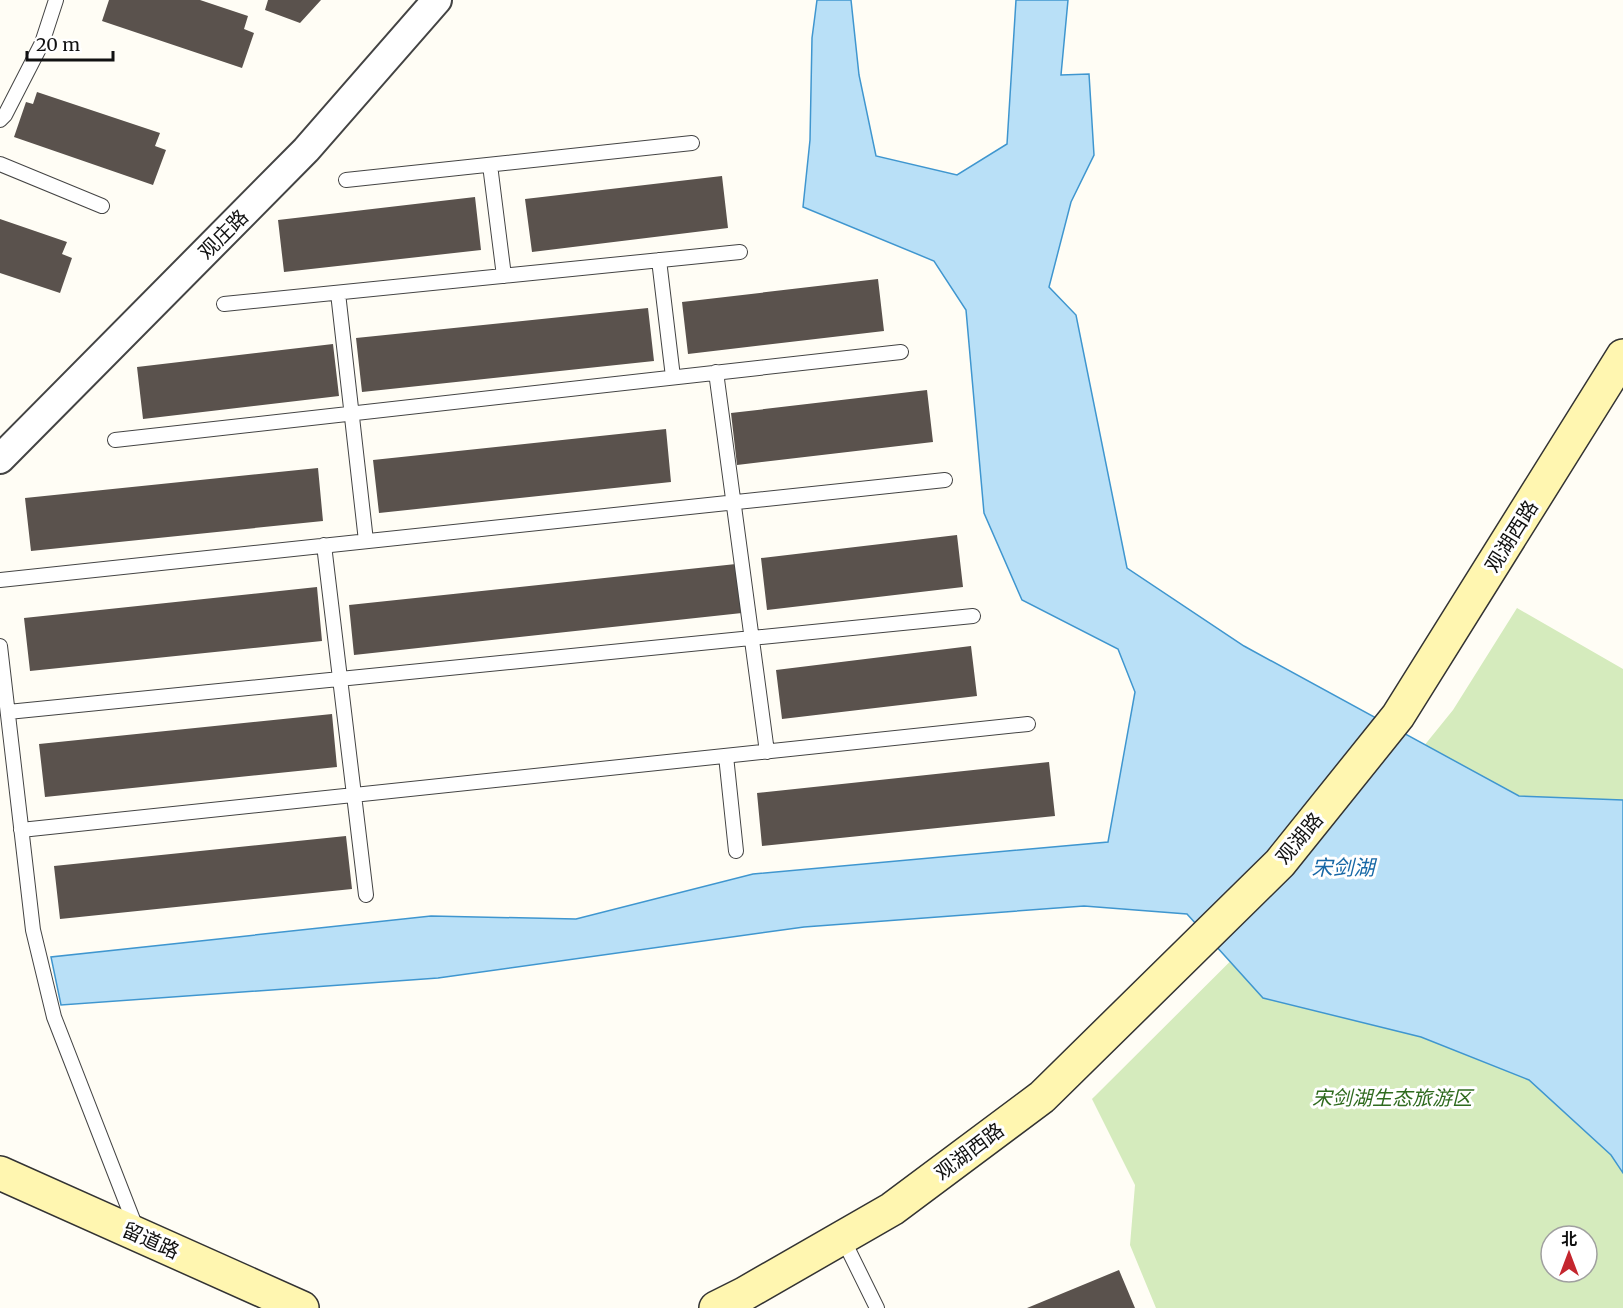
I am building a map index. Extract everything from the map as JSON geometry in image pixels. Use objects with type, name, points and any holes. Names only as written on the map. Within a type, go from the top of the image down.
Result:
[{"type":"street","name":"观庄路","points":[[0,459],[306,150],[437,0]]},
{"type":"street","name":"观湖西路","points":[[1398,716],[1623,356]]},
{"type":"street","name":"观湖路","points":[[1190,952],[1280,863],[1398,716]]},
{"type":"street","name":"观湖西路","points":[[716,1308],[892,1209],[1042,1097],[1190,952]]},
{"type":"street","name":"留道路","points":[[0,1173],[302,1308]]},
{"type":"lane","points":[[0,120],[5,115],[42,43],[56,0]]},
{"type":"lane","points":[[346,180],[692,143]]},
{"type":"lane","points":[[0,164],[102,206]]},
{"type":"lane","points":[[490,165],[504,276]]},
{"type":"lane","points":[[224,304],[740,252]]},
{"type":"lane","points":[[658,260],[673,377]]},
{"type":"lane","points":[[338,292],[366,541]]},
{"type":"lane","points":[[115,440],[901,352]]},
{"type":"lane","points":[[716,372],[767,752]]},
{"type":"lane","points":[[0,580],[945,480]]},
{"type":"lane","points":[[324,545],[366,895]]},
{"type":"lane","points":[[8,712],[974,616]]},
{"type":"lane","points":[[0,646],[33,930],[54,1017],[139,1235]]},
{"type":"lane","points":[[21,830],[1028,724]]},
{"type":"lane","points":[[726,756],[736,850]]},
{"type":"lane","points":[[842,1237],[877,1308]]},
{"type":"green space","name":"宋剑湖生态旅游区","points":[[1517,608],[1623,669],[1623,1308],[1156,1308],[1130,1245],[1135,1185],[1092,1099],[1330,862],[1453,710]]},
{"type":"water","name":"宋剑湖","points":[[817,0],[851,0],[859,75],[876,156],[957,175],[1007,144],[1016,0],[1068,0],[1061,75],[1089,74],[1094,155],[1071,202],[1049,287],[1076,315],[1127,568],[1244,646],[1519,796],[1623,800],[1623,1173],[1611,1155],[1529,1080],[1421,1037],[1263,998],[1187,914],[1084,906],[804,927],[438,978],[61,1005],[51,957],[431,916],[576,919],[753,874],[1108,842],[1135,692],[1118,649],[1022,600],[984,513],[966,310],[934,261],[803,207],[810,140],[812,38]]},
{"type":"building","points":[[109,0],[200,0],[248,16],[244,29],[254,33],[242,68],[102,21]]},
{"type":"building","points":[[268,0],[321,0],[300,23],[265,10]]},
{"type":"building","points":[[37,92],[160,133],[155,146],[166,150],[153,185],[14,137],[26,102],[33,104]]},
{"type":"building","points":[[722,176],[728,228],[532,252],[525,199]]},
{"type":"building","points":[[475,197],[481,250],[284,272],[278,220]]},
{"type":"building","points":[[0,219],[67,242],[62,254],[72,258],[60,293],[0,273]]},
{"type":"building","points":[[878,279],[884,331],[688,354],[682,302]]},
{"type":"building","points":[[648,308],[654,361],[362,392],[356,338]]},
{"type":"building","points":[[333,344],[339,396],[143,419],[137,367]]},
{"type":"building","points":[[927,390],[933,442],[737,465],[731,413]]},
{"type":"building","points":[[666,429],[671,482],[379,513],[373,460]]},
{"type":"building","points":[[318,468],[323,521],[31,551],[25,498]]},
{"type":"building","points":[[957,535],[963,587],[767,610],[761,558]]},
{"type":"building","points":[[736,564],[742,613],[354,655],[349,605]]},
{"type":"building","points":[[317,587],[322,641],[30,671],[24,618]]},
{"type":"building","points":[[971,646],[977,696],[782,719],[776,670]]},
{"type":"building","points":[[332,714],[337,767],[45,797],[39,744]]},
{"type":"building","points":[[1049,762],[1055,816],[762,846],[757,793]]},
{"type":"building","points":[[346,836],[352,889],[60,919],[54,866]]},
{"type":"building","points":[[1119,1270],[1135,1308],[1027,1308]]}]
